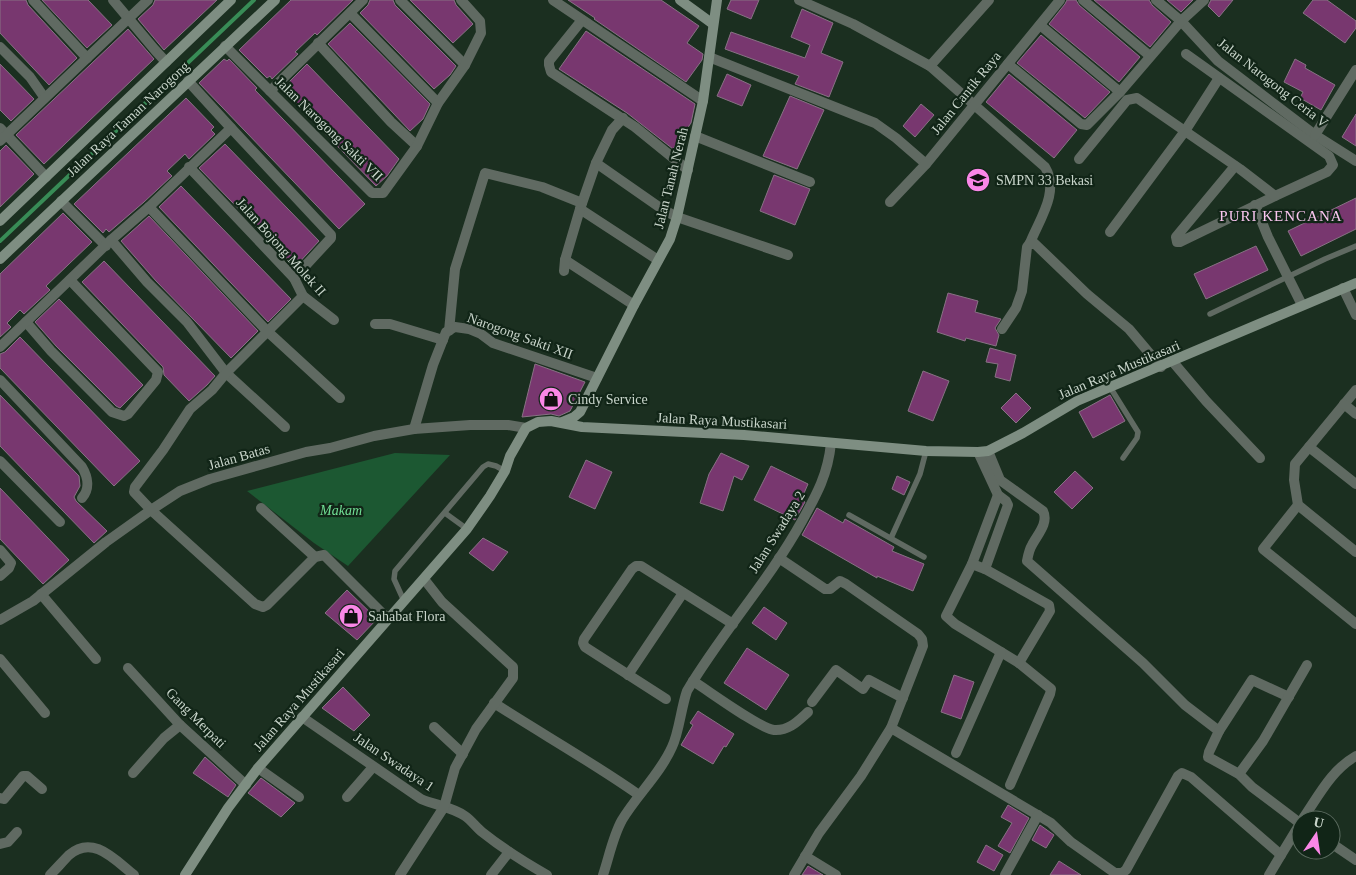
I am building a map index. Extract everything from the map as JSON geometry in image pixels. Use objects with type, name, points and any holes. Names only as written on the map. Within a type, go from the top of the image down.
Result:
[{"type":"main road","name":"Jalan Raya Taman Narogong","points":[[0,221],[231,0]]},
{"type":"main road","name":"Jalan Raya Taman Narogong","points":[[0,259],[275,0]]},
{"type":"main road","points":[[680,0],[713,24]]},
{"type":"main road","name":"Jalan Tanah Nerah","points":[[562,422],[580,412],[670,239],[677,217],[703,101],[717,0]]},
{"type":"main road","name":"Jalan Raya Mustikasari","points":[[185,875],[228,808],[258,768],[466,529],[490,496],[505,471],[510,456],[526,428],[538,422],[551,421],[582,427],[744,435],[926,451],[983,451],[1023,433],[1065,407],[1356,283]]},
{"type":"street","points":[[33,0],[87,58]]},
{"type":"street","points":[[112,0],[166,62]]},
{"type":"street","points":[[46,177],[2,134],[148,0]]},
{"type":"street","points":[[270,91],[363,0]]},
{"type":"street","points":[[400,0],[465,65]]},
{"type":"street","name":"Jalan Narogong Sakti VII","points":[[225,46],[372,193],[383,193],[416,146],[438,103],[465,65],[481,33],[480,22],[461,0]]},
{"type":"street","points":[[799,0],[853,24],[930,66],[1047,171],[1050,183],[1049,197],[1027,247],[1022,291],[1016,308],[1002,329]]},
{"type":"street","points":[[930,66],[989,0]]},
{"type":"street","name":"Jalan Cantik Raya","points":[[890,202],[926,164],[1060,0]]},
{"type":"street","points":[[1083,0],[1150,56]]},
{"type":"street","name":"Jalan Narogong Ceria V","points":[[1156,0],[1181,22],[1218,60],[1315,135],[1356,161]]},
{"type":"street","points":[[1008,64],[1083,125],[1089,124],[1120,92],[1181,22],[1204,0]]},
{"type":"street","points":[[559,2],[582,20],[703,101]]},
{"type":"street","points":[[350,13],[438,103]]},
{"type":"street","points":[[582,20],[549,61],[548,65],[551,72],[623,118],[688,170]]},
{"type":"street","points":[[1040,25],[1120,92]]},
{"type":"street","points":[[318,43],[391,122],[416,146]]},
{"type":"street","points":[[0,47],[30,77],[44,97]]},
{"type":"street","points":[[1186,54],[1331,160],[1332,167],[1327,172],[1180,242],[1176,240],[1235,166]]},
{"type":"street","points":[[709,57],[875,123],[926,164]]},
{"type":"street","points":[[1315,135],[1356,70]]},
{"type":"street","points":[[1110,232],[1185,131],[1219,78]]},
{"type":"street","points":[[188,81],[330,235],[331,238],[294,278]]},
{"type":"street","points":[[1079,159],[1127,100],[1140,100],[1275,196]]},
{"type":"street","points":[[564,271],[565,260],[581,206],[596,163],[608,135],[623,118]]},
{"type":"street","points":[[0,347],[231,128]]},
{"type":"street","points":[[695,136],[810,182]]},
{"type":"street","points":[[596,163],[662,209],[677,217],[788,255]]},
{"type":"street","name":"Jalan Bojong Molek II","points":[[189,167],[294,278],[303,296],[334,320]]},
{"type":"street","points":[[449,331],[456,269],[485,173],[542,187],[581,206],[658,260]]},
{"type":"street","points":[[61,201],[108,243],[187,322],[226,373],[285,427]]},
{"type":"street","points":[[1255,205],[1268,238],[1302,305]]},
{"type":"street","points":[[149,207],[267,331],[340,398]]},
{"type":"street","points":[[1030,243],[1034,243],[1087,294],[1129,329],[1161,367]]},
{"type":"street","points":[[565,260],[634,305]]},
{"type":"street","points":[[26,322],[51,351],[112,412],[124,416],[128,414],[156,380],[158,372],[70,280]]},
{"type":"street","points":[[1343,288],[1356,315]]},
{"type":"street","points":[[303,296],[226,373],[212,390],[190,409],[163,450],[135,486],[134,492],[151,510],[255,604],[263,607],[267,605],[315,557],[324,556],[388,619]]},
{"type":"street","points":[[375,324],[390,324],[443,340]]},
{"type":"street","name":"Narogong Sakti XII","points":[[414,429],[433,365],[446,332],[455,327],[469,328],[493,343],[597,378]]},
{"type":"street","points":[[1173,362],[1206,401],[1260,458]]},
{"type":"street","points":[[0,380],[86,472],[88,486],[82,498]]},
{"type":"street","points":[[1356,390],[1294,464],[1294,480],[1298,505],[1356,552]]},
{"type":"street","points":[[1344,404],[1356,414]]},
{"type":"street","name":"Jalan Batas","points":[[0,620],[33,601],[106,542],[151,510],[180,491],[210,479],[306,452],[414,429],[470,425],[508,425],[526,428]]},
{"type":"street","name":"Jalan Swadaya 2","points":[[731,626],[794,536],[820,490],[828,465],[831,443]]},
{"type":"street","points":[[1309,447],[1356,484]]},
{"type":"street","points":[[983,451],[998,495],[1006,501],[1008,506],[985,569]]},
{"type":"street","points":[[983,451],[1000,480],[1043,512],[1045,516],[1045,521],[1030,547],[1027,561],[1143,664],[1185,705],[1219,731]]},
{"type":"street","points":[[0,461],[60,522]]},
{"type":"street","points":[[998,495],[972,564],[951,604],[946,618],[1019,663],[1050,687],[1051,691],[1010,785]]},
{"type":"street","points":[[1298,505],[1264,549],[1356,624]]},
{"type":"street","points":[[261,508],[315,557]]},
{"type":"street","points":[[0,550],[11,564],[0,576]]},
{"type":"street","points":[[779,558],[826,589],[830,589],[840,581],[846,584],[918,634],[922,639],[923,646],[891,728],[862,776],[819,833],[794,875]]},
{"type":"street","points":[[972,564],[985,569],[1049,605],[1050,612],[1019,663]]},
{"type":"street","points":[[603,875],[621,823],[673,746],[681,708],[687,691],[731,626],[641,566],[636,566],[632,569],[583,643],[585,647],[666,699]]},
{"type":"street","points":[[400,875],[444,807],[455,768],[476,729],[513,678],[513,667],[442,602],[424,579]]},
{"type":"street","points":[[628,675],[682,593]]},
{"type":"street","points":[[41,594],[96,659]]},
{"type":"street","points":[[956,753],[1001,652]]},
{"type":"street","points":[[0,659],[45,713]]},
{"type":"street","points":[[1239,774],[1263,741],[1307,665]]},
{"type":"street","name":"Gang Merpati","points":[[128,668],[180,725],[246,784]]},
{"type":"street","points":[[693,681],[758,723],[774,730],[792,726],[810,707],[836,670],[863,689],[869,680],[903,698]]},
{"type":"street","points":[[1289,697],[1252,680],[1219,731],[1208,757],[1239,774],[1252,787],[1291,815]]},
{"type":"street","points":[[494,703],[558,744],[592,762],[639,795]]},
{"type":"street","name":"Jalan Swadaya 1","points":[[302,717],[421,799],[466,816],[481,831],[509,852],[547,875]]},
{"type":"street","points":[[132,773],[164,738],[180,725]]},
{"type":"street","points":[[434,727],[463,754]]},
{"type":"street","points":[[891,728],[1051,823],[1071,842],[1112,872],[1122,873],[1126,870],[1180,774],[1191,777],[1281,855]]},
{"type":"street","points":[[1309,810],[1334,774],[1347,761],[1356,756]]},
{"type":"street","points":[[347,797],[373,767]]},
{"type":"street","points":[[258,768],[299,797]]},
{"type":"street","points":[[0,798],[4,799],[23,776],[27,776],[42,789]]},
{"type":"street","points":[[1006,875],[1038,815]]},
{"type":"street","points":[[0,844],[8,842],[17,832]]},
{"type":"street","points":[[1269,875],[1291,838]]},
{"type":"street","points":[[50,875],[70,853],[83,847],[92,846],[101,850],[134,875]]},
{"type":"street","points":[[1341,850],[1356,860]]},
{"type":"street","points":[[492,875],[509,852]]},
{"type":"street","points":[[805,856],[836,875]]},
{"type":"lane","points":[[1210,314],[1288,276],[1356,246]]},
{"type":"lane","points":[[1110,387],[1138,432],[1137,438],[1123,458]]},
{"type":"lane","points":[[891,538],[920,474],[926,451]]},
{"type":"lane","points":[[404,601],[394,579],[395,571],[483,467],[488,464],[505,471]]},
{"type":"lane","points":[[445,513],[466,529]]},
{"type":"lane","points":[[849,516],[924,557]]},
{"type":"green space","name":"Makam","points":[[395,453],[450,455],[348,566],[314,543],[247,491]]},
{"type":"building","points":[[0,0],[26,0],[28,5],[77,58],[49,85],[0,33]]},
{"type":"building","points":[[42,0],[88,0],[112,25],[87,48]]},
{"type":"building","points":[[155,0],[217,0],[164,50],[138,19],[153,5]]},
{"type":"building","points":[[291,0],[353,0],[317,35],[315,33],[295,52],[298,54],[272,79],[270,76],[267,78],[239,50]]},
{"type":"building","points":[[370,0],[393,0],[395,5],[456,66],[450,75],[434,89],[360,13]]},
{"type":"building","points":[[410,0],[454,0],[456,5],[473,24],[453,43]]},
{"type":"building","points":[[568,0],[661,0],[699,26],[687,43],[703,54],[702,60],[686,82]]},
{"type":"building","points":[[731,0],[759,0],[751,19],[727,9]]},
{"type":"building","points":[[1067,0],[1076,0],[1079,5],[1140,57],[1119,82],[1049,24]]},
{"type":"building","points":[[1094,0],[1149,0],[1171,22],[1150,47]]},
{"type":"building","points":[[1167,0],[1193,0],[1181,12]]},
{"type":"building","points":[[1211,0],[1233,0],[1219,17],[1208,6]]},
{"type":"building","points":[[1313,0],[1327,0],[1356,21],[1356,28],[1345,43],[1303,13]]},
{"type":"building","points":[[802,9],[833,23],[821,53],[843,62],[829,97],[795,84],[799,76],[725,49],[731,32],[805,58],[810,45],[791,37]]},
{"type":"building","points":[[350,23],[430,104],[423,119],[410,131],[328,44]]},
{"type":"building","points":[[128,29],[154,59],[44,164],[16,135]]},
{"type":"building","points":[[586,31],[695,104],[691,123],[673,149],[627,113],[559,69]]},
{"type":"building","points":[[1041,35],[1110,92],[1085,118],[1017,63]]},
{"type":"building","points":[[224,59],[227,61],[229,59],[257,88],[255,90],[365,204],[339,229],[199,83]]},
{"type":"building","points":[[1295,59],[1306,65],[1305,68],[1335,85],[1321,110],[1300,98],[1303,92],[1284,82]]},
{"type":"building","points":[[0,64],[34,99],[11,121],[0,110]]},
{"type":"building","points":[[307,64],[399,159],[387,176],[376,186],[282,89]]},
{"type":"building","points":[[727,74],[751,85],[742,106],[717,96]]},
{"type":"building","points":[[1009,74],[1077,130],[1054,158],[986,102]]},
{"type":"building","points":[[790,96],[824,110],[797,169],[763,156]]},
{"type":"building","points":[[186,98],[214,127],[211,130],[215,134],[189,159],[185,154],[167,171],[172,176],[109,232],[106,229],[103,233],[74,204]]},
{"type":"building","points":[[921,104],[934,115],[915,137],[903,126]]},
{"type":"building","points":[[1356,114],[1356,146],[1342,137]]},
{"type":"building","points":[[225,144],[319,241],[295,267],[199,168]]},
{"type":"building","points":[[6,145],[34,174],[0,207],[0,151]]},
{"type":"building","points":[[774,175],[810,189],[795,225],[760,211]]},
{"type":"building","points":[[181,186],[291,299],[268,322],[159,207]]},
{"type":"building","points":[[1356,198],[1356,229],[1301,256],[1288,231]]},
{"type":"building","points":[[63,213],[92,242],[46,286],[50,290],[24,314],[20,310],[7,323],[11,327],[0,337],[0,274]]},
{"type":"building","points":[[149,216],[258,331],[231,358],[156,281],[121,241]]},
{"type":"building","points":[[1256,246],[1268,270],[1206,299],[1194,274]]},
{"type":"building","points":[[104,261],[215,376],[189,401],[164,375],[163,367],[82,282]]},
{"type":"building","points":[[948,293],[978,301],[975,312],[1001,319],[995,328],[999,335],[996,346],[966,338],[965,341],[937,332]]},
{"type":"building","points":[[59,299],[143,385],[120,408],[56,346],[35,322]]},
{"type":"building","points":[[20,337],[140,461],[114,486],[0,368],[0,354],[5,352]]},
{"type":"building","points":[[990,348],[1016,355],[1010,381],[995,377],[998,364],[986,362]]},
{"type":"building","name":"Cindy Service","points":[[535,364],[585,382],[570,411],[559,416],[551,414],[522,417]]},
{"type":"building","points":[[923,371],[949,381],[933,421],[908,411]]},
{"type":"building","points":[[1016,393],[1031,408],[1016,423],[1001,408]]},
{"type":"building","points":[[0,395],[79,476],[80,486],[74,497],[76,501],[107,531],[94,543],[0,446]]},
{"type":"building","points":[[1110,395],[1125,421],[1093,438],[1079,412]]},
{"type":"building","points":[[721,453],[749,466],[742,480],[734,476],[723,511],[700,503],[709,474]]},
{"type":"building","points":[[586,460],[612,472],[595,509],[569,497]]},
{"type":"building","points":[[771,466],[808,484],[801,500],[805,502],[795,520],[754,500]]},
{"type":"building","points":[[1075,471],[1093,488],[1072,509],[1054,492]]},
{"type":"building","points":[[897,476],[910,482],[904,495],[892,489]]},
{"type":"building","points":[[0,488],[69,560],[43,584],[0,539]]},
{"type":"building","points":[[817,508],[843,523],[845,519],[894,547],[892,551],[924,564],[913,591],[877,576],[877,578],[802,535]]},
{"type":"building","points":[[483,538],[508,552],[493,571],[469,553]]},
{"type":"building","name":"Sahabat Flora","points":[[347,590],[377,619],[357,640],[325,613]]},
{"type":"building","points":[[764,607],[787,623],[776,640],[752,623]]},
{"type":"building","points":[[747,648],[789,675],[766,710],[724,683]]},
{"type":"building","points":[[954,675],[974,682],[961,719],[941,712]]},
{"type":"building","points":[[343,687],[370,715],[354,731],[322,708]]},
{"type":"building","points":[[698,711],[734,734],[713,764],[681,745],[693,725],[690,723]]},
{"type":"building","points":[[205,757],[236,785],[228,797],[193,773]]},
{"type":"building","points":[[261,778],[295,803],[281,817],[248,793]]},
{"type":"building","points":[[1008,805],[1029,818],[1010,853],[998,846],[1012,823],[1001,817]]},
{"type":"building","points":[[1040,825],[1054,835],[1046,848],[1032,840]]},
{"type":"building","points":[[986,845],[1003,855],[994,871],[977,862]]},
{"type":"building","points":[[1059,861],[1081,875],[1050,875]]},
{"type":"building","points":[[808,866],[823,875],[802,875]]},
{"type":"waterway","points":[[0,241],[254,0]]},
{"type":"place","name":"SMPN 33 Bekasi","points":[[978,180]]},
{"type":"place","name":"Cindy Service","points":[[551,399]]},
{"type":"place","name":"Sahabat Flora","points":[[351,616]]},
{"type":"district","name":"PURI KENCANA","points":[[1281,216]]}]
